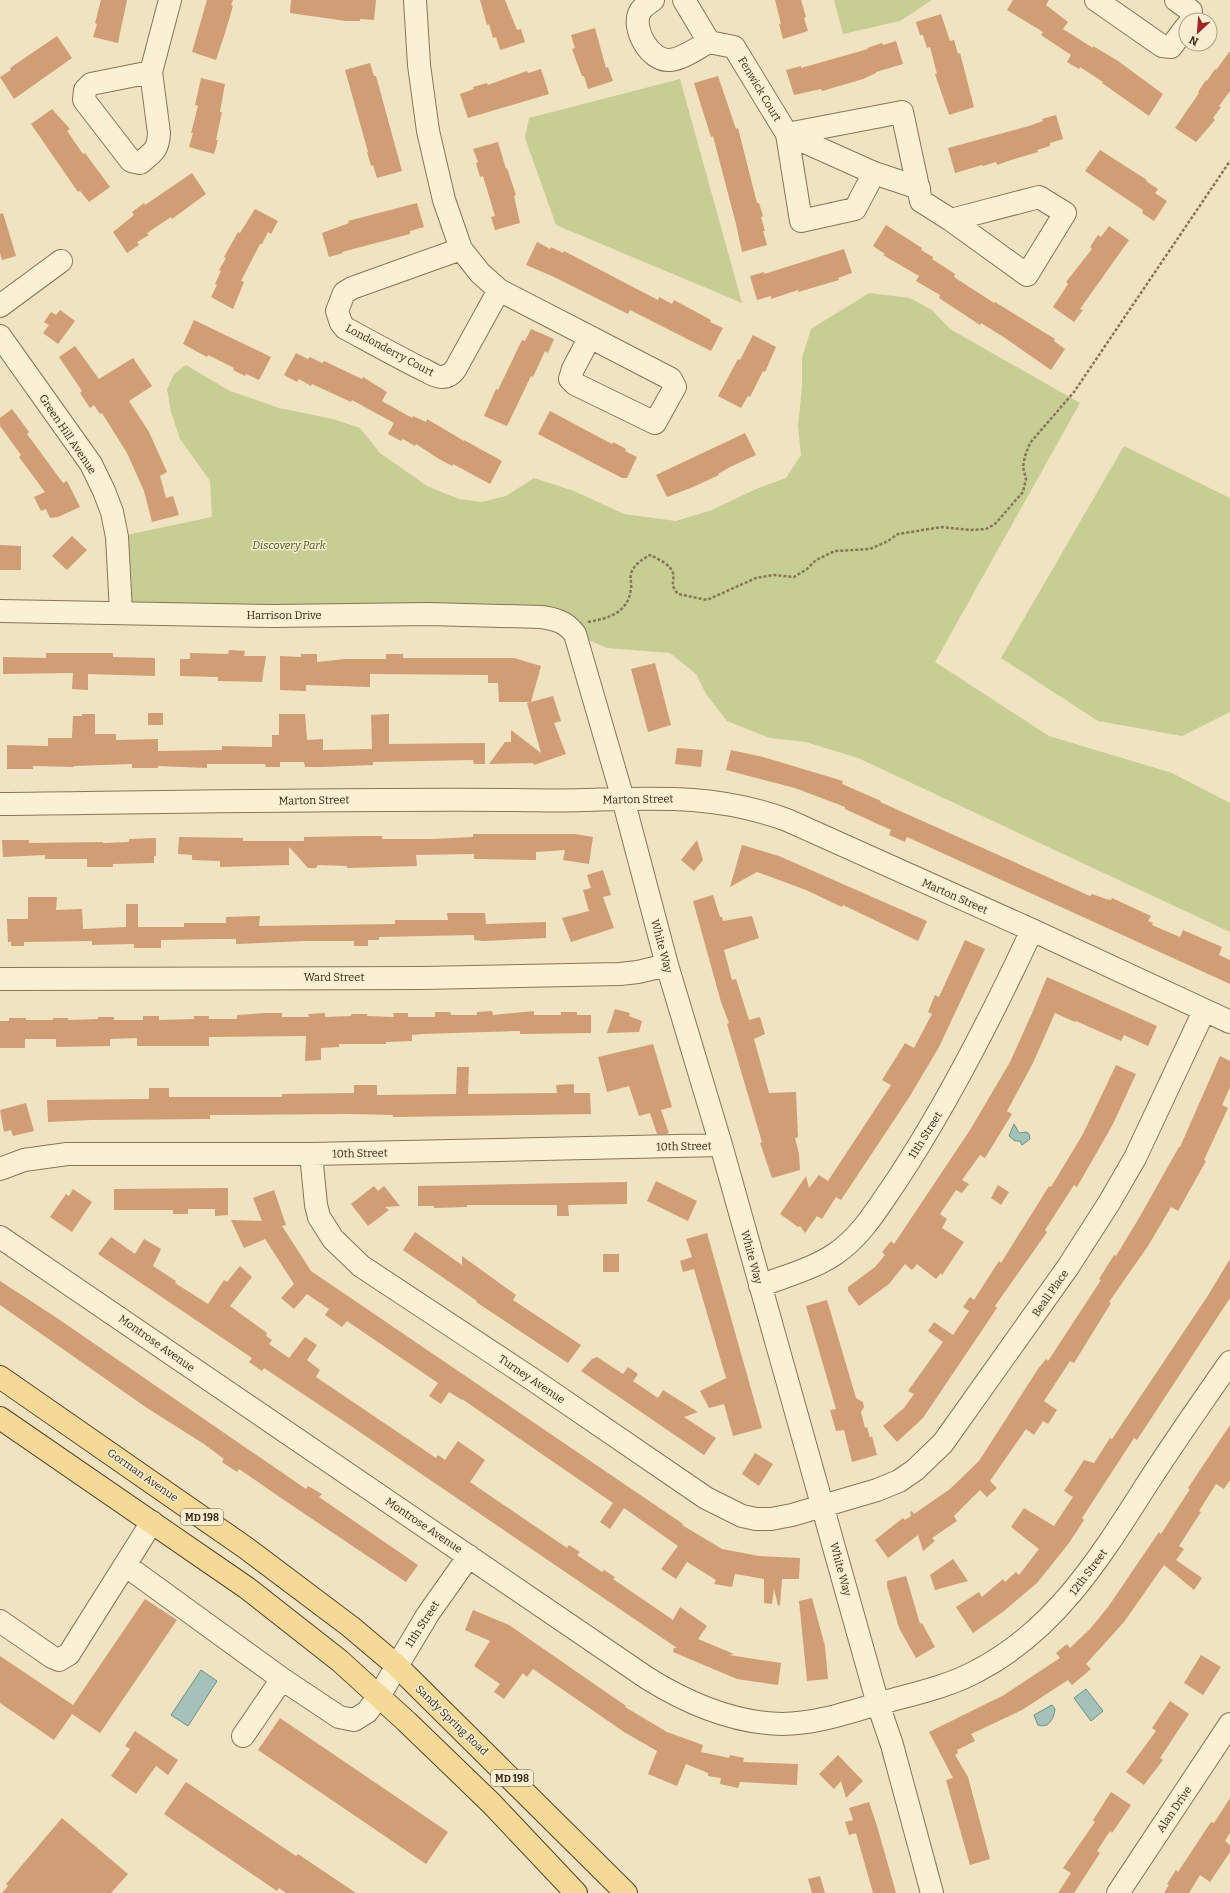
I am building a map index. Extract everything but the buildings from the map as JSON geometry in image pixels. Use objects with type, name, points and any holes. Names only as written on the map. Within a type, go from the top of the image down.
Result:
[{"type":"main road","name":"Gorman Avenue","points":[[0,1377],[246,1548],[351,1627],[396,1665]]},
{"type":"main road","name":"MD 198","points":[[0,1418],[247,1588],[340,1661],[379,1696],[491,1803],[576,1893]]},
{"type":"main road","name":"Sandy Spring Road","points":[[396,1665],[626,1893]]},
{"type":"street","points":[[151,72],[170,0]]},
{"type":"street","points":[[414,0],[419,65],[428,131],[444,200],[461,249],[480,273],[499,290],[590,337],[671,379],[675,387],[655,423],[575,384],[570,379],[573,369],[590,337]]},
{"type":"street","points":[[653,0],[640,12],[637,21],[638,28],[649,51],[661,59],[674,59],[709,42],[684,0]]},
{"type":"street","points":[[1096,0],[1162,46],[1170,47],[1178,37]]},
{"type":"street","points":[[1176,0],[1191,12]]},
{"type":"street","name":"Fenwick Court","points":[[709,42],[734,47],[787,134]]},
{"type":"street","points":[[787,134],[902,112],[921,201],[951,220],[1027,275],[1065,213],[1039,197],[951,220]]},
{"type":"street","points":[[787,134],[800,221],[855,210],[874,173]]},
{"type":"street","points":[[787,134],[874,173],[919,188]]},
{"type":"street","name":"Londonderry Court","points":[[461,249],[352,288],[344,293],[337,311],[341,323],[345,328],[410,363],[436,375],[442,377],[448,376],[453,373],[456,368],[499,290]]},
{"type":"street","points":[[0,306],[61,261]]},
{"type":"street","name":"Green Hill Avenue","points":[[0,336],[91,464],[104,491],[112,512],[117,537],[121,612]]},
{"type":"street","name":"Harrison Drive","points":[[0,612],[121,612],[274,616],[429,614],[541,617],[554,619],[567,625]]},
{"type":"street","name":"White Way","points":[[567,625],[575,634],[579,644],[623,799],[667,965],[721,1145],[760,1286],[824,1505],[878,1704],[892,1745],[932,1893]]},
{"type":"street","name":"Marton Street","points":[[0,804],[340,800],[709,800],[751,808],[770,814],[1032,930],[1230,1022]]},
{"type":"street","name":"11th Street","points":[[760,1286],[836,1254],[851,1240],[878,1207],[948,1099],[992,1014],[1032,930]]},
{"type":"street","name":"Ward Street","points":[[0,979],[430,978],[620,974],[638,972],[667,965]]},
{"type":"street","name":"Beall Place","points":[[824,1505],[877,1490],[899,1481],[920,1466],[943,1443],[1068,1267],[1109,1203],[1135,1158],[1204,1011]]},
{"type":"street","name":"10th Street","points":[[0,1169],[24,1160],[67,1154],[311,1154],[721,1145]]},
{"type":"street","name":"Turney Avenue","points":[[311,1154],[316,1205],[320,1217],[332,1239],[361,1266],[520,1371],[706,1498],[730,1511],[756,1519],[771,1519],[792,1515],[824,1505]]},
{"type":"street","name":"Montrose Avenue","points":[[0,1237],[668,1691],[725,1715],[754,1721],[782,1724],[836,1717],[878,1704]]},
{"type":"street","name":"12th Street","points":[[878,1704],[948,1683],[976,1672],[1021,1642],[1061,1607],[1100,1559],[1148,1483],[1230,1362]]},
{"type":"street","points":[[0,1621],[52,1657],[60,1660],[69,1654],[152,1522]]},
{"type":"street","name":"11th Street","points":[[125,1565],[282,1679],[332,1713],[347,1720],[354,1720],[361,1717],[379,1696],[396,1665],[428,1614],[469,1556]]},
{"type":"street","points":[[243,1736],[282,1679]]},
{"type":"street","name":"Alan Drive","points":[[1118,1893],[1230,1724]]},
{"type":"path","points":[[567,625],[606,619],[617,613],[627,603],[631,589],[631,572],[638,562],[650,555],[665,563],[673,573],[672,586],[678,594],[706,600],[756,578],[773,575],[794,577],[807,569],[816,560],[835,551],[870,549],[888,541],[898,534],[942,527],[972,530],[986,529],[995,524],[1023,492],[1026,479],[1024,467],[1025,456],[1030,443],[1074,392],[1230,160]]},
{"type":"green space","points":[[834,0],[932,0],[900,21],[843,34]]},
{"type":"green space","points":[[680,79],[742,303],[556,225],[525,138],[529,118]]},
{"type":"green space","name":"Discovery Park","points":[[869,293],[910,298],[932,310],[950,329],[1080,403],[935,662],[1049,736],[1172,773],[1230,803],[1230,932],[858,758],[806,742],[770,738],[727,721],[706,694],[696,674],[670,653],[607,648],[575,634],[567,625],[121,612],[117,537],[212,517],[210,481],[180,439],[171,412],[167,389],[174,374],[186,365],[230,391],[279,408],[333,419],[360,428],[380,453],[427,486],[459,499],[482,502],[506,496],[534,478],[574,491],[624,514],[676,521],[712,510],[756,489],[786,478],[801,455],[798,426],[802,387],[802,358],[811,329]]},
{"type":"green space","points":[[1124,446],[1230,498],[1230,712],[1182,736],[1098,721],[1001,658]]},
{"type":"water","points":[[1014,1124],[1019,1133],[1027,1132],[1029,1134],[1030,1139],[1022,1145],[1020,1141],[1015,1141],[1009,1136]]},
{"type":"water","points":[[201,1670],[217,1681],[188,1726],[171,1715]]},
{"type":"water","points":[[1086,1689],[1103,1711],[1091,1721],[1074,1698]]},
{"type":"water","points":[[1052,1705],[1055,1709],[1050,1722],[1042,1726],[1038,1725],[1034,1715]]}]
